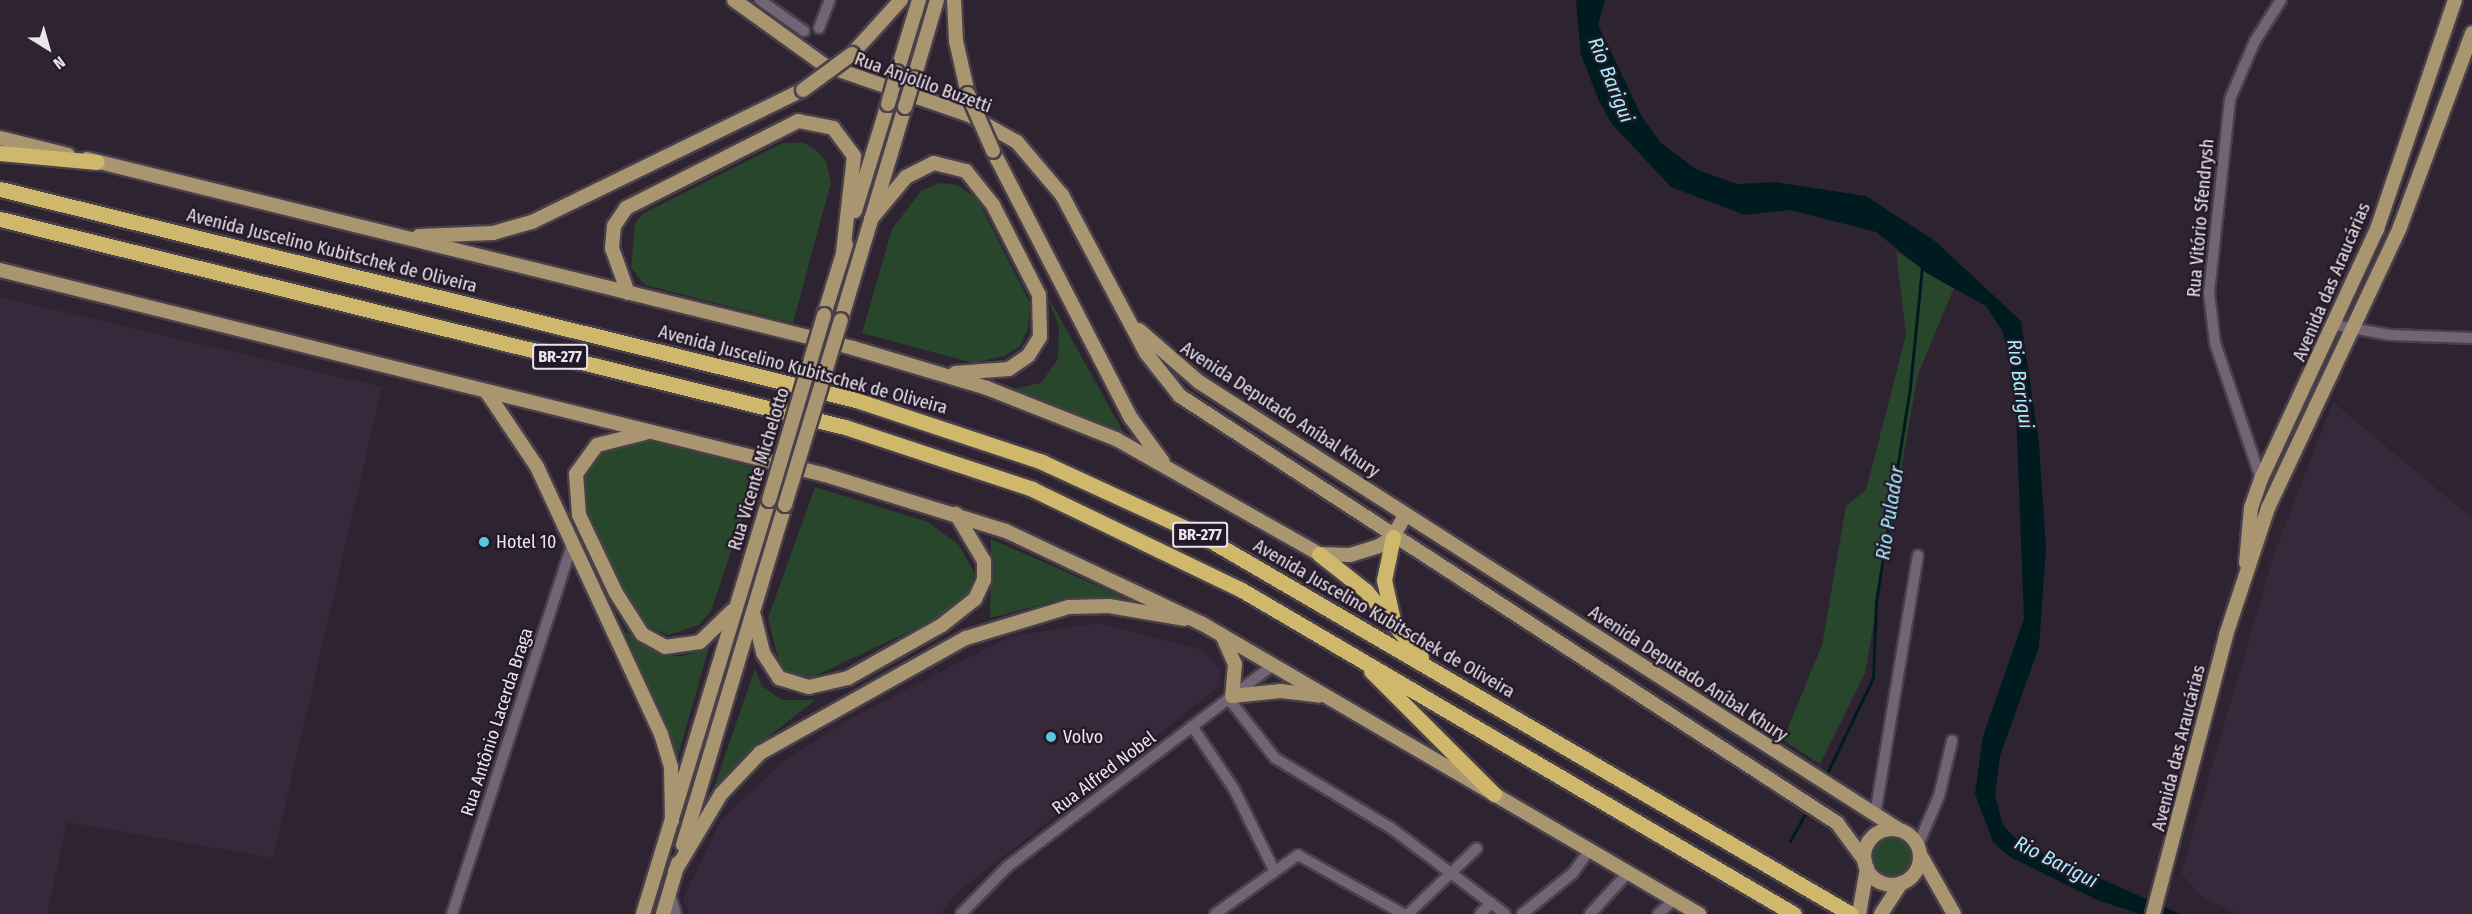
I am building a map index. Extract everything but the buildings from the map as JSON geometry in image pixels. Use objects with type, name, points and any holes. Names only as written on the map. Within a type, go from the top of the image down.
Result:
[{"type":"highway","points":[[0,153],[98,162]]},
{"type":"highway","name":"Avenida Juscelino Kubitschek de Oliveira","points":[[0,189],[944,426],[1168,518],[1851,914]]},
{"type":"highway","name":"BR-277","points":[[0,219],[928,452],[1112,523],[1356,656],[1793,914]]},
{"type":"highway","points":[[1393,537],[1384,580],[1393,622],[1404,640]]},
{"type":"highway","points":[[1319,554],[1365,591],[1404,640],[1436,672]]},
{"type":"highway","points":[[1356,656],[1494,794]]},
{"type":"main road","name":"Rua Anjolilo Buzetti","points":[[734,0],[824,65],[969,115],[1017,142],[1062,195],[1128,317]]},
{"type":"main road","name":"Rua Vicente Michelotto","points":[[663,914],[937,0]]},
{"type":"main road","points":[[954,0],[956,41],[968,94],[993,152],[1131,418],[1168,468]]},
{"type":"main road","name":"Avenida das Araucárias","points":[[2246,576],[2249,518],[2261,479],[2378,229],[2455,0]]},
{"type":"main road","points":[[399,236],[483,234],[532,222],[802,90],[852,54],[899,1]]},
{"type":"main road","name":"Rua Vicente Michelotto","points":[[643,914],[917,7]]},
{"type":"main road","name":"Avenida das Araucárias","points":[[2153,914],[2246,576],[2268,508],[2400,227],[2472,33]]},
{"type":"main road","points":[[628,292],[616,269],[614,226],[633,202],[798,121],[833,128],[854,156],[843,252]]},
{"type":"main road","points":[[0,138],[628,292],[938,372],[1069,418],[1168,468],[1319,554],[1358,553],[1393,537],[1406,514]]},
{"type":"main road","points":[[871,219],[914,170],[933,163],[956,166],[984,190],[1036,285],[1043,318],[1028,356],[998,372],[938,372]]},
{"type":"main road","points":[[597,285],[616,269]]},
{"type":"main road","points":[[0,270],[656,432],[955,513],[1089,567],[1201,623],[1699,914]]},
{"type":"main road","name":"Avenida Deputado Aníbal Khury","points":[[1128,317],[1183,371],[1898,829]]},
{"type":"main road","name":"Avenida Deputado Aníbal Khury","points":[[1128,317],[1154,366],[1191,406],[1838,823],[1866,865]]},
{"type":"main road","points":[[486,391],[529,452],[573,541],[667,751],[672,821]]},
{"type":"main road","points":[[656,432],[608,440],[588,452],[575,486],[584,526],[624,608],[653,642],[678,648],[699,642],[737,605]]},
{"type":"main road","points":[[2261,479],[2268,508]]},
{"type":"main road","points":[[753,613],[763,653],[779,678],[809,687],[848,678],[942,625],[975,599],[984,580],[984,561],[955,513]]},
{"type":"main road","points":[[675,871],[721,794],[760,753],[966,638],[1044,612],[1093,605],[1201,623]]},
{"type":"main road","points":[[1222,635],[1234,664],[1230,697],[1281,691],[1330,698]]},
{"type":"main road","points":[[1859,914],[1866,865],[1873,837],[1898,829],[1919,850],[1943,902],[1954,914]]},
{"type":"main road","points":[[1881,914],[1904,882],[1917,870],[1919,850]]},
{"type":"main road","points":[[1866,865],[1877,880],[1904,882],[1943,902]]},
{"type":"street","points":[[760,0],[804,31]]},
{"type":"street","points":[[819,28],[830,0]]},
{"type":"street","name":"Rua Vitório Sfendrysh","points":[[2261,479],[2215,343],[2209,294],[2230,99],[2255,41],[2281,0]]},
{"type":"street","points":[[899,1],[917,7]]},
{"type":"street","points":[[2335,325],[2354,329],[2472,338]]},
{"type":"street","name":"Rua Antônio Lacerda Braga","points":[[452,914],[573,541]]},
{"type":"street","points":[[1875,814],[1918,556]]},
{"type":"street","name":"Rua Alfred Nobel","points":[[961,914],[1007,867],[1273,665]]},
{"type":"street","points":[[1230,697],[1275,758],[1391,828],[1505,914]]},
{"type":"street","points":[[1192,726],[1234,789],[1274,870]]},
{"type":"street","points":[[1919,850],[1939,796],[1952,741]]},
{"type":"street","points":[[1408,914],[1477,848]]},
{"type":"street","points":[[1522,914],[1573,873],[1590,850]]},
{"type":"street","points":[[1215,914],[1298,855],[1403,914]]},
{"type":"street","points":[[1590,914],[1628,873]]},
{"type":"street","points":[[669,891],[676,914]]},
{"type":"street","points":[[1658,914],[1674,900]]},
{"type":"street","points":[[1479,914],[1491,903]]},
{"type":"shaded area","points":[[0,297],[382,387],[273,858],[67,822],[47,914],[0,914]]},
{"type":"shaded area","points":[[2333,402],[2472,518],[2472,914],[2239,914],[2203,898],[2181,873],[2274,554]]},
{"type":"shaded area","points":[[1100,623],[1202,650],[1220,669],[1221,685],[956,894],[941,914],[690,914],[683,900],[721,820],[784,761],[853,717],[1011,636]]},
{"type":"green space","points":[[783,143],[804,143],[816,150],[826,161],[831,182],[793,323],[645,285],[631,268],[635,223],[644,213]]},
{"type":"green space","points":[[940,183],[958,185],[978,200],[1030,303],[1028,329],[1019,347],[1004,356],[973,363],[862,333],[892,229],[921,191]]},
{"type":"green space","points":[[1896,251],[1954,288],[1918,374],[1865,673],[1820,764],[1783,740],[1822,645],[1846,506],[1866,490],[1906,335]]},
{"type":"green space","points":[[1046,293],[1125,435],[1012,389],[1041,383],[1058,359],[1059,327]]},
{"type":"green space","points":[[653,441],[759,469],[711,611],[699,625],[668,635],[651,628],[633,607],[582,503],[586,468],[596,455],[611,447]]},
{"type":"green space","points":[[815,487],[928,522],[959,545],[975,574],[964,602],[949,613],[806,680],[780,666],[768,618]]},
{"type":"green space","points":[[991,539],[1125,598],[1066,598],[990,618]]},
{"type":"green space","points":[[625,631],[662,656],[683,656],[709,647],[677,760]]},
{"type":"green space","points":[[755,669],[762,686],[782,700],[815,700],[763,741],[712,793]]},
{"type":"green space","points":[[1892,836],[1907,842],[1913,857],[1907,872],[1892,878],[1877,872],[1871,857],[1877,842]]},
{"type":"water","name":"Rio Barigui","points":[[1576,0],[1605,0],[1598,25],[1642,117],[1661,143],[1697,170],[1738,184],[1775,182],[1866,196],[1935,241],[2021,321],[2039,443],[2046,548],[2039,647],[2000,756],[1995,795],[2003,825],[2020,843],[2180,914],[2140,914],[2097,900],[2010,857],[1993,842],[1975,794],[1983,736],[2024,619],[2015,385],[2003,332],[1986,306],[1928,274],[1876,232],[1790,210],[1745,215],[1671,187],[1612,124],[1599,101],[1581,55]]},
{"type":"waterway","name":"Rio Pulador","points":[[1827,773],[1873,678],[1876,602],[1910,387],[1922,267]]},
{"type":"waterway","name":"Rio Pulador","points":[[1790,841],[1804,816]]},
{"type":"place","name":"Hotel 10","points":[[484,542]]},
{"type":"place","name":"Volvo","points":[[1051,737]]}]
